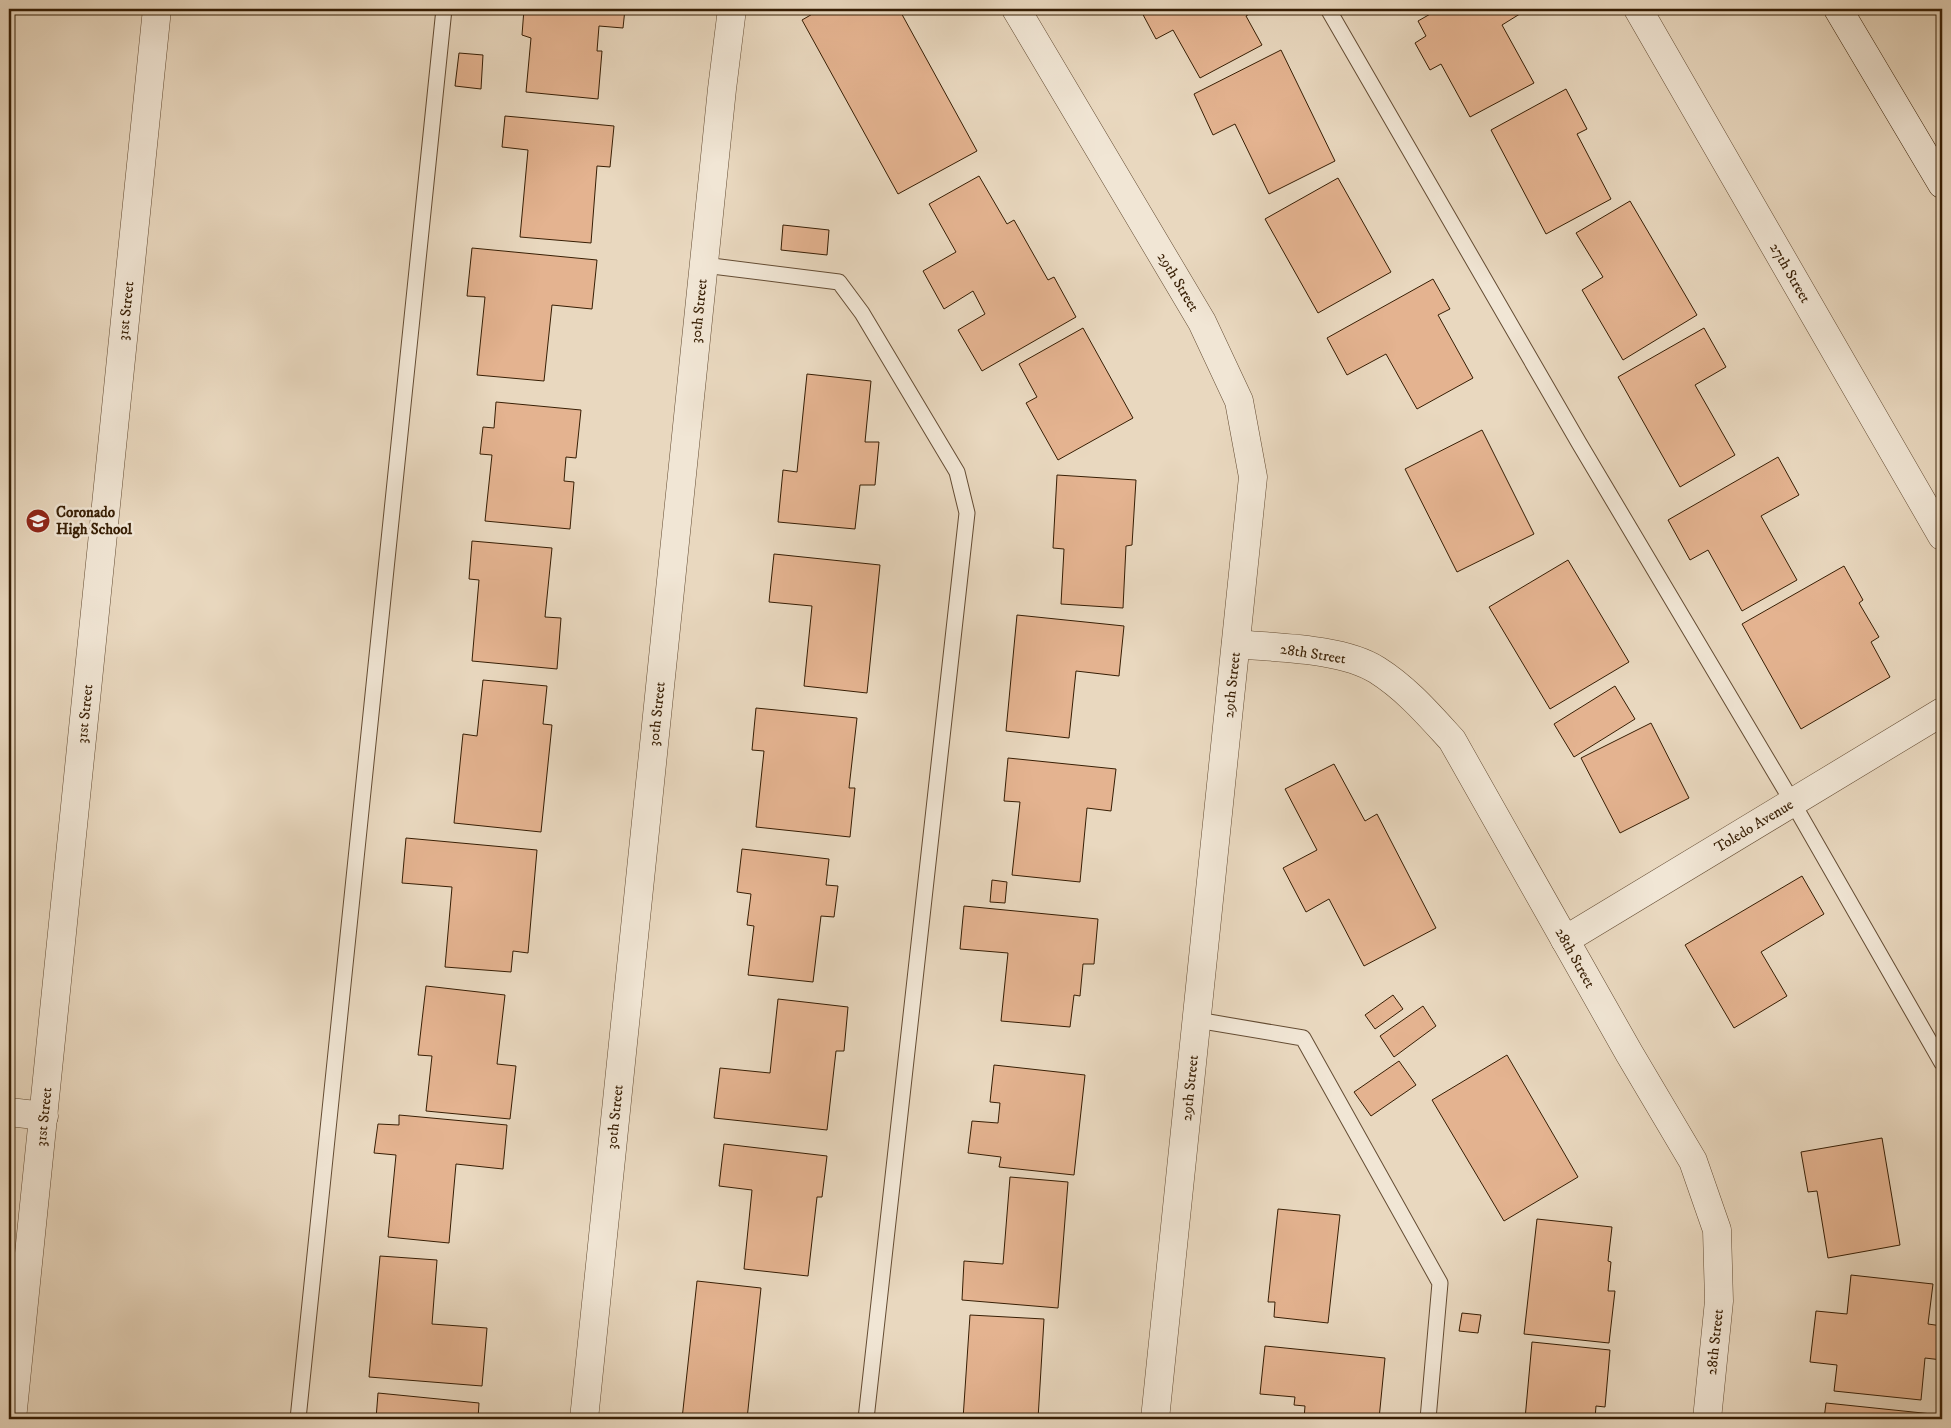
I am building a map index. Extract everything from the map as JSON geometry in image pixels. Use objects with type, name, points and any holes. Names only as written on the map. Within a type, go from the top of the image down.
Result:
[{"type":"street","name":"31st Street","points":[[12,1419],[157,9]]},
{"type":"street","name":"30th Street","points":[[584,1419],[722,89],[732,9]]},
{"type":"street","name":"29th Street","points":[[1016,9],[1202,322],[1239,401],[1253,478],[1155,1419]]},
{"type":"street","name":"27th Street","points":[[1638,9],[1942,536]]},
{"type":"street","points":[[1838,9],[1942,184]]},
{"type":"street","name":"28th Street","points":[[1236,644],[1338,655],[1376,669],[1413,697],[1452,740],[1624,1045],[1693,1161],[1717,1230],[1719,1301],[1707,1419]]},
{"type":"street","name":"Toledo Avenue","points":[[1565,940],[1942,712]]},
{"type":"street","points":[[9,1112],[44,1116]]},
{"type":"lane","points":[[298,1419],[444,9]]},
{"type":"lane","points":[[1328,9],[1579,443],[1793,803],[1942,1063]]},
{"type":"lane","points":[[704,265],[839,282],[862,313],[957,472],[967,513],[866,1419]]},
{"type":"lane","points":[[1197,1020],[1303,1038],[1440,1283],[1428,1419]]},
{"type":"building","points":[[524,9],[625,9],[623,28],[599,26],[597,51],[602,51],[598,99],[526,92],[531,38],[522,35]]},
{"type":"building","points":[[821,9],[887,9],[889,13],[899,9],[977,151],[898,194],[802,20]]},
{"type":"building","points":[[1140,9],[1258,9],[1246,16],[1262,45],[1200,78],[1173,30],[1156,39]]},
{"type":"building","points":[[1439,9],[1521,9],[1523,12],[1502,25],[1534,83],[1470,117],[1441,64],[1430,70],[1415,43],[1426,36],[1418,21]]},
{"type":"building","points":[[1281,50],[1335,161],[1269,194],[1235,124],[1213,135],[1194,94]]},
{"type":"building","points":[[459,53],[483,55],[481,89],[455,86]]},
{"type":"building","points":[[1566,89],[1587,129],[1577,134],[1611,199],[1546,234],[1491,130]]},
{"type":"building","points":[[505,116],[614,126],[610,167],[597,166],[591,243],[520,237],[528,150],[502,147]]},
{"type":"building","points":[[979,176],[1007,224],[1014,220],[1048,280],[1054,277],[1076,317],[982,371],[958,330],[985,314],[973,291],[944,309],[923,271],[956,252],[929,204]]},
{"type":"building","points":[[1338,178],[1391,272],[1318,313],[1265,219]]},
{"type":"building","points":[[1630,201],[1697,315],[1623,360],[1582,290],[1603,277],[1576,233]]},
{"type":"building","points":[[783,225],[829,230],[827,255],[781,250]]},
{"type":"building","points":[[472,248],[597,260],[592,309],[552,305],[544,381],[477,375],[485,297],[467,296]]},
{"type":"building","points":[[1433,279],[1450,309],[1438,315],[1473,378],[1417,409],[1386,354],[1347,375],[1327,338]]},
{"type":"building","points":[[1083,328],[1133,418],[1058,460],[1026,403],[1037,397],[1019,364]]},
{"type":"building","points":[[1704,328],[1726,367],[1695,385],[1735,455],[1680,487],[1618,377]]},
{"type":"building","points":[[807,374],[871,381],[865,442],[879,442],[875,485],[860,485],[855,529],[778,522],[783,470],[797,472]]},
{"type":"building","points":[[496,402],[581,410],[576,458],[566,457],[564,481],[574,482],[570,529],[485,521],[492,455],[480,454],[483,427],[494,428]]},
{"type":"building","points":[[1482,430],[1534,534],[1457,572],[1405,469]]},
{"type":"building","points":[[1778,457],[1799,495],[1761,516],[1797,580],[1742,611],[1708,550],[1690,560],[1668,520]]},
{"type":"building","points":[[1057,475],[1136,480],[1132,545],[1126,546],[1123,608],[1061,604],[1064,549],[1053,548]]},
{"type":"building","points":[[472,541],[552,548],[545,617],[561,618],[557,669],[472,661],[479,580],[469,579]]},
{"type":"building","points":[[774,554],[880,565],[867,693],[804,686],[812,606],[769,602]]},
{"type":"building","points":[[1568,560],[1629,662],[1550,709],[1489,607]]},
{"type":"building","points":[[1844,566],[1863,600],[1859,603],[1879,637],[1871,642],[1890,677],[1801,729],[1742,624]]},
{"type":"building","points":[[1017,615],[1124,626],[1119,676],[1076,671],[1069,738],[1006,731]]},
{"type":"building","points":[[483,680],[547,686],[543,724],[552,725],[541,832],[454,823],[463,734],[477,736]]},
{"type":"building","points":[[1615,686],[1635,719],[1574,757],[1554,724]]},
{"type":"building","points":[[756,708],[857,718],[849,788],[855,788],[850,837],[756,827],[764,751],[752,750]]},
{"type":"building","points":[[1651,723],[1689,798],[1620,833],[1581,758]]},
{"type":"building","points":[[1008,758],[1116,769],[1111,811],[1087,808],[1080,882],[1012,875],[1020,802],[1004,801]]},
{"type":"building","points":[[1334,764],[1365,821],[1377,814],[1436,928],[1364,966],[1329,899],[1306,912],[1283,868],[1317,850],[1285,789]]},
{"type":"building","points":[[406,838],[537,850],[528,953],[513,951],[511,972],[445,967],[452,887],[402,883]]},
{"type":"building","points":[[742,849],[829,859],[826,885],[838,886],[834,917],[821,916],[813,982],[748,975],[754,926],[747,925],[751,894],[737,892]]},
{"type":"building","points":[[1802,876],[1824,914],[1761,952],[1787,996],[1734,1028],[1685,945]]},
{"type":"building","points":[[992,880],[1007,882],[1005,903],[990,902]]},
{"type":"building","points":[[964,906],[1098,919],[1094,964],[1083,964],[1080,996],[1074,995],[1070,1027],[1001,1021],[1008,953],[960,949]]},
{"type":"building","points":[[426,986],[505,995],[497,1064],[516,1066],[510,1119],[426,1111],[432,1056],[418,1055]]},
{"type":"building","points":[[1393,995],[1403,1009],[1375,1029],[1365,1015]]},
{"type":"building","points":[[778,999],[848,1007],[844,1051],[836,1051],[827,1130],[714,1118],[720,1068],[770,1073]]},
{"type":"building","points":[[1423,1006],[1436,1026],[1394,1057],[1380,1036]]},
{"type":"building","points":[[1507,1055],[1578,1177],[1504,1221],[1432,1100]]},
{"type":"building","points":[[1399,1061],[1416,1085],[1371,1116],[1354,1092]]},
{"type":"building","points":[[994,1065],[1085,1075],[1074,1175],[999,1167],[1001,1157],[968,1153],[972,1121],[998,1123],[1000,1103],[990,1102]]},
{"type":"building","points":[[399,1115],[507,1125],[503,1169],[456,1164],[449,1243],[388,1237],[396,1155],[374,1153],[378,1124],[399,1125]]},
{"type":"building","points":[[1882,1138],[1900,1245],[1828,1258],[1817,1191],[1808,1192],[1801,1152]]},
{"type":"building","points":[[724,1144],[827,1156],[822,1197],[817,1197],[808,1276],[744,1269],[752,1190],[719,1186]]},
{"type":"building","points":[[1010,1177],[1068,1182],[1058,1308],[962,1300],[964,1261],[1003,1264]]},
{"type":"building","points":[[1278,1209],[1340,1215],[1328,1323],[1274,1317],[1275,1302],[1268,1302]]},
{"type":"building","points":[[1537,1219],[1612,1227],[1608,1261],[1611,1262],[1608,1291],[1615,1291],[1609,1343],[1524,1334]]},
{"type":"building","points":[[380,1256],[437,1260],[432,1324],[487,1328],[482,1386],[369,1377]]},
{"type":"building","points":[[1851,1275],[1933,1284],[1928,1324],[1942,1326],[1942,1360],[1925,1358],[1921,1400],[1834,1391],[1837,1365],[1810,1362],[1816,1311],[1847,1314]]},
{"type":"building","points":[[697,1281],[761,1288],[747,1419],[682,1419]]},
{"type":"building","points":[[1462,1313],[1481,1315],[1478,1333],[1459,1331]]},
{"type":"building","points":[[970,1315],[1044,1319],[1038,1419],[963,1419]]},
{"type":"building","points":[[1532,1342],[1610,1350],[1605,1407],[1596,1406],[1595,1419],[1525,1419]]},
{"type":"building","points":[[1265,1346],[1385,1358],[1379,1419],[1304,1419],[1305,1406],[1294,1405],[1295,1397],[1260,1394]]},
{"type":"building","points":[[378,1393],[479,1403],[478,1419],[376,1419]]},
{"type":"building","points":[[1826,1403],[1942,1415],[1942,1419],[1824,1419]]},
{"type":"place","name":"Coronado High School","points":[[38,521]]}]
